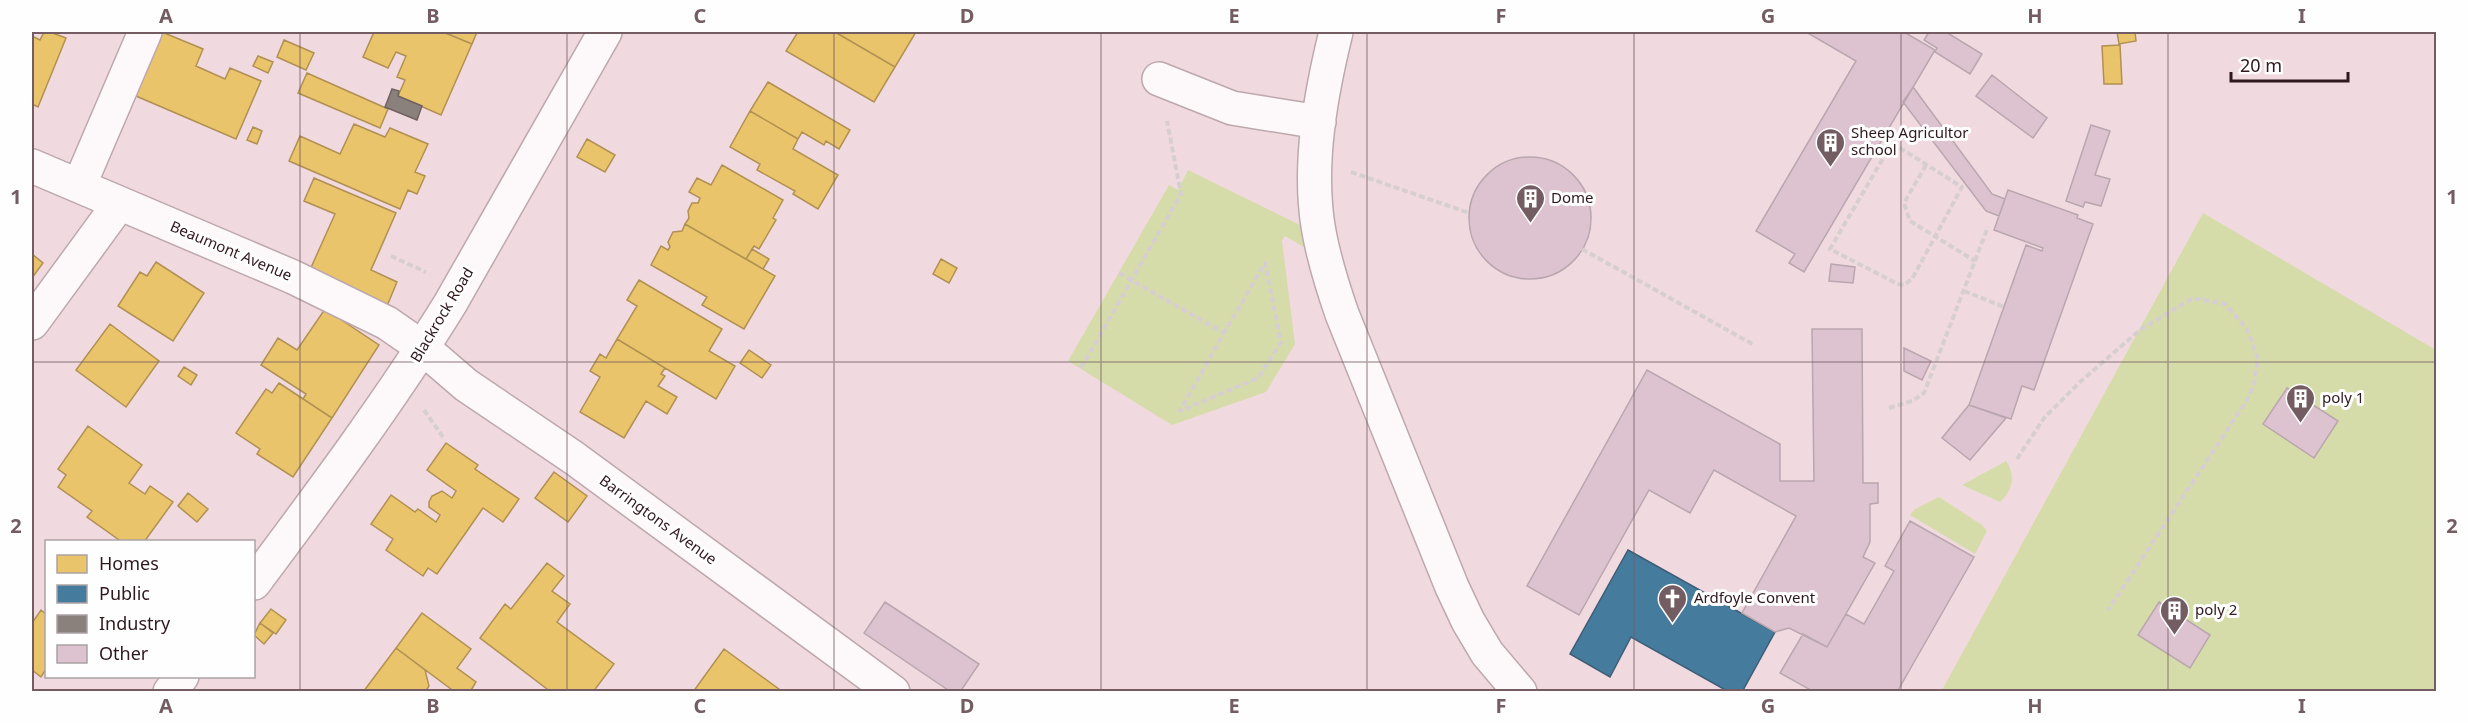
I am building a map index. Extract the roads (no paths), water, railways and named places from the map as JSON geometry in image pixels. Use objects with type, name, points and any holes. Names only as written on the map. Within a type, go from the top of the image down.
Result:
[{"type":"street","points":[[79,186],[145,32]]},
{"type":"street","name":"Blackrock Road","points":[[255,582],[358,444],[423,348],[605,32]]},
{"type":"street","points":[[1336,32],[1319,122],[1316,160],[1315,195],[1318,226],[1327,271],[1410,485],[1468,621],[1487,653],[1520,692]]},
{"type":"street","points":[[1159,79],[1232,108],[1319,122]]},
{"type":"street","name":"Beaumont Avenue","points":[[32,166],[293,277],[387,323],[423,348]]},
{"type":"street","points":[[32,323],[119,204]]},
{"type":"street","name":"Barringtons Avenue","points":[[423,348],[466,385],[574,458],[878,687]]},
{"type":"street","points":[[170,692],[180,678]]},
{"type":"place","name":"Sheep Agricultor school","points":[[1830,168]]},
{"type":"place","name":"Dome","points":[[1530,224]]},
{"type":"place","name":"poly 1","points":[[2301,424]]},
{"type":"place","name":"Ardfoyle Convent","points":[[1673,624]]},
{"type":"place","name":"poly 2","points":[[2174,636]]}]
